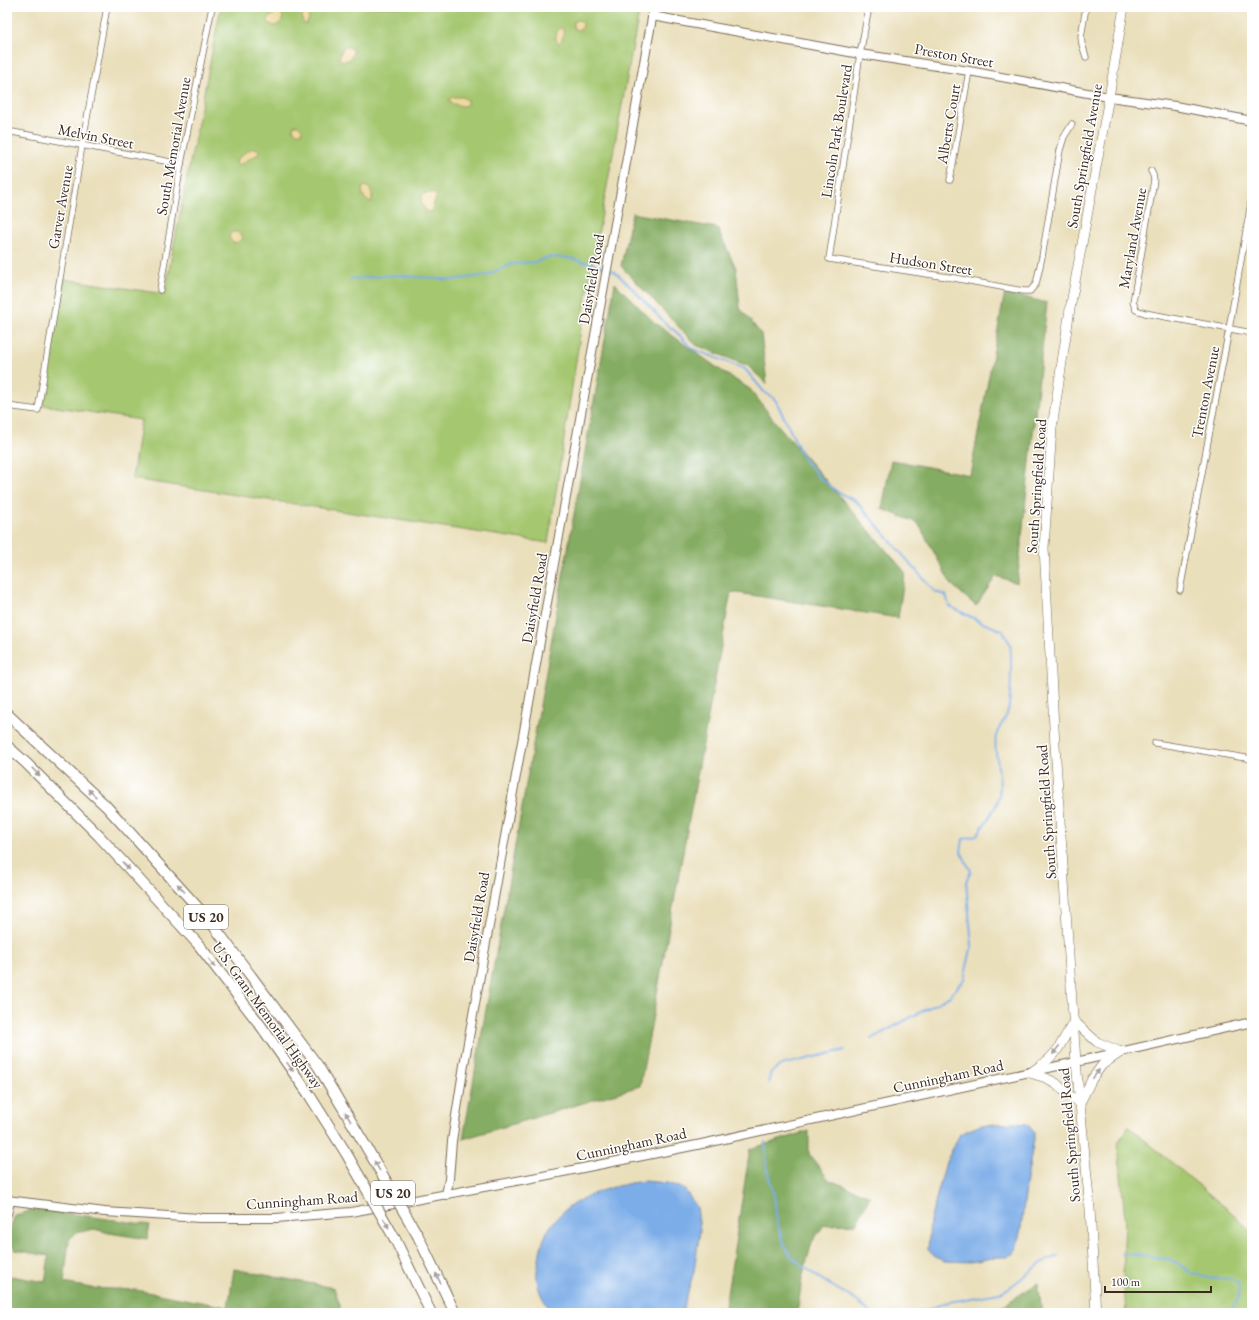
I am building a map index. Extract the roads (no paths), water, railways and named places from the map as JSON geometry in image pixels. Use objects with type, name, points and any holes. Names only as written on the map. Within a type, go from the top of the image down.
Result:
[{"type":"highway","name":"U.S. Grant Memorial Highway","points":[[7,714],[106,806],[210,921],[318,1066],[418,1236],[455,1313]]},
{"type":"highway","name":"U.S. Grant Memorial Highway","points":[[7,746],[99,836],[198,944],[260,1026],[310,1096],[346,1153],[395,1239],[431,1313]]},
{"type":"main road","name":"South Springfield Avenue","points":[[1070,309],[1124,7]]},
{"type":"main road","name":"South Springfield Road","points":[[1070,309],[1052,428],[1044,548],[1076,1062],[1090,1209],[1096,1313]]},
{"type":"main road","points":[[1030,1073],[1049,1059],[1058,1050],[1074,1021],[1097,1042],[1121,1052]]},
{"type":"main road","points":[[1030,1073],[1056,1083],[1064,1092],[1080,1103],[1092,1079],[1102,1065],[1121,1052]]},
{"type":"street","name":"Garver Avenue","points":[[7,406],[38,410],[107,7]]},
{"type":"street","name":"South Memorial Avenue","points":[[160,290],[181,164],[212,7]]},
{"type":"street","name":"Daisyfield Road","points":[[446,1195],[450,1179],[452,1141],[464,1066],[654,7]]},
{"type":"street","name":"Lincoln Park Boulevard","points":[[829,260],[860,54],[869,7]]},
{"type":"street","points":[[1086,7],[1081,37],[1086,57]]},
{"type":"street","name":"Preston Street","points":[[652,16],[860,54],[1252,120]]},
{"type":"street","name":"Alberts Court","points":[[950,180],[969,72]]},
{"type":"street","name":"Hudson Street","points":[[829,260],[954,278],[1030,291],[1036,284],[1042,257],[1060,150],[1064,138],[1072,124]]},
{"type":"street","name":"Melvin Street","points":[[7,131],[181,164]]},
{"type":"street","name":"Maryland Avenue","points":[[1151,171],[1154,180],[1133,302],[1136,310],[1229,329]]},
{"type":"street","name":"Trenton Avenue","points":[[1180,590],[1252,197]]},
{"type":"street","points":[[1229,329],[1252,334]]},
{"type":"street","points":[[1154,743],[1252,759]]},
{"type":"street","name":"Cunningham Road","points":[[8,1201],[105,1212],[200,1218],[276,1218],[351,1212],[446,1195],[704,1143],[1030,1073],[1252,1022]]},
{"type":"street","points":[[7,1214],[8,1201]]},
{"type":"water","points":[[1013,1123],[1027,1124],[1034,1132],[1021,1228],[1014,1253],[1006,1257],[997,1257],[971,1262],[943,1261],[934,1256],[928,1250],[930,1221],[946,1162],[960,1134],[981,1125]]},
{"type":"water","points":[[643,1181],[668,1183],[684,1189],[697,1207],[700,1231],[694,1271],[682,1313],[552,1313],[540,1293],[537,1277],[543,1240],[551,1225],[562,1212],[576,1202],[608,1189]]},
{"type":"waterway","points":[[350,279],[394,275],[452,280],[487,275],[512,264],[535,262],[549,257],[569,258],[605,268]]},
{"type":"waterway","points":[[609,270],[614,271],[626,282],[665,323],[693,349],[745,369],[765,393],[776,401],[804,459],[819,477],[839,493],[856,501],[935,592],[946,595],[949,606],[1003,631],[1010,644],[1011,680],[1008,709],[1006,717],[997,733],[995,740],[1000,778],[999,796],[993,811],[976,836],[963,839],[961,852],[971,871],[966,882],[972,945],[964,979],[950,996],[871,1039]]},
{"type":"waterway","points":[[768,1083],[771,1072],[781,1065],[845,1050]]},
{"type":"waterway","points":[[765,1142],[767,1170],[774,1195],[777,1222],[783,1242],[791,1256],[816,1276],[860,1303],[870,1313]]},
{"type":"waterway","points":[[1122,1254],[1144,1255],[1168,1259],[1177,1263],[1193,1274],[1218,1279],[1229,1278],[1238,1283],[1239,1296],[1234,1306],[1228,1313]]},
{"type":"waterway","points":[[920,1313],[944,1303],[999,1293],[1009,1288],[1043,1262],[1058,1256]]}]
